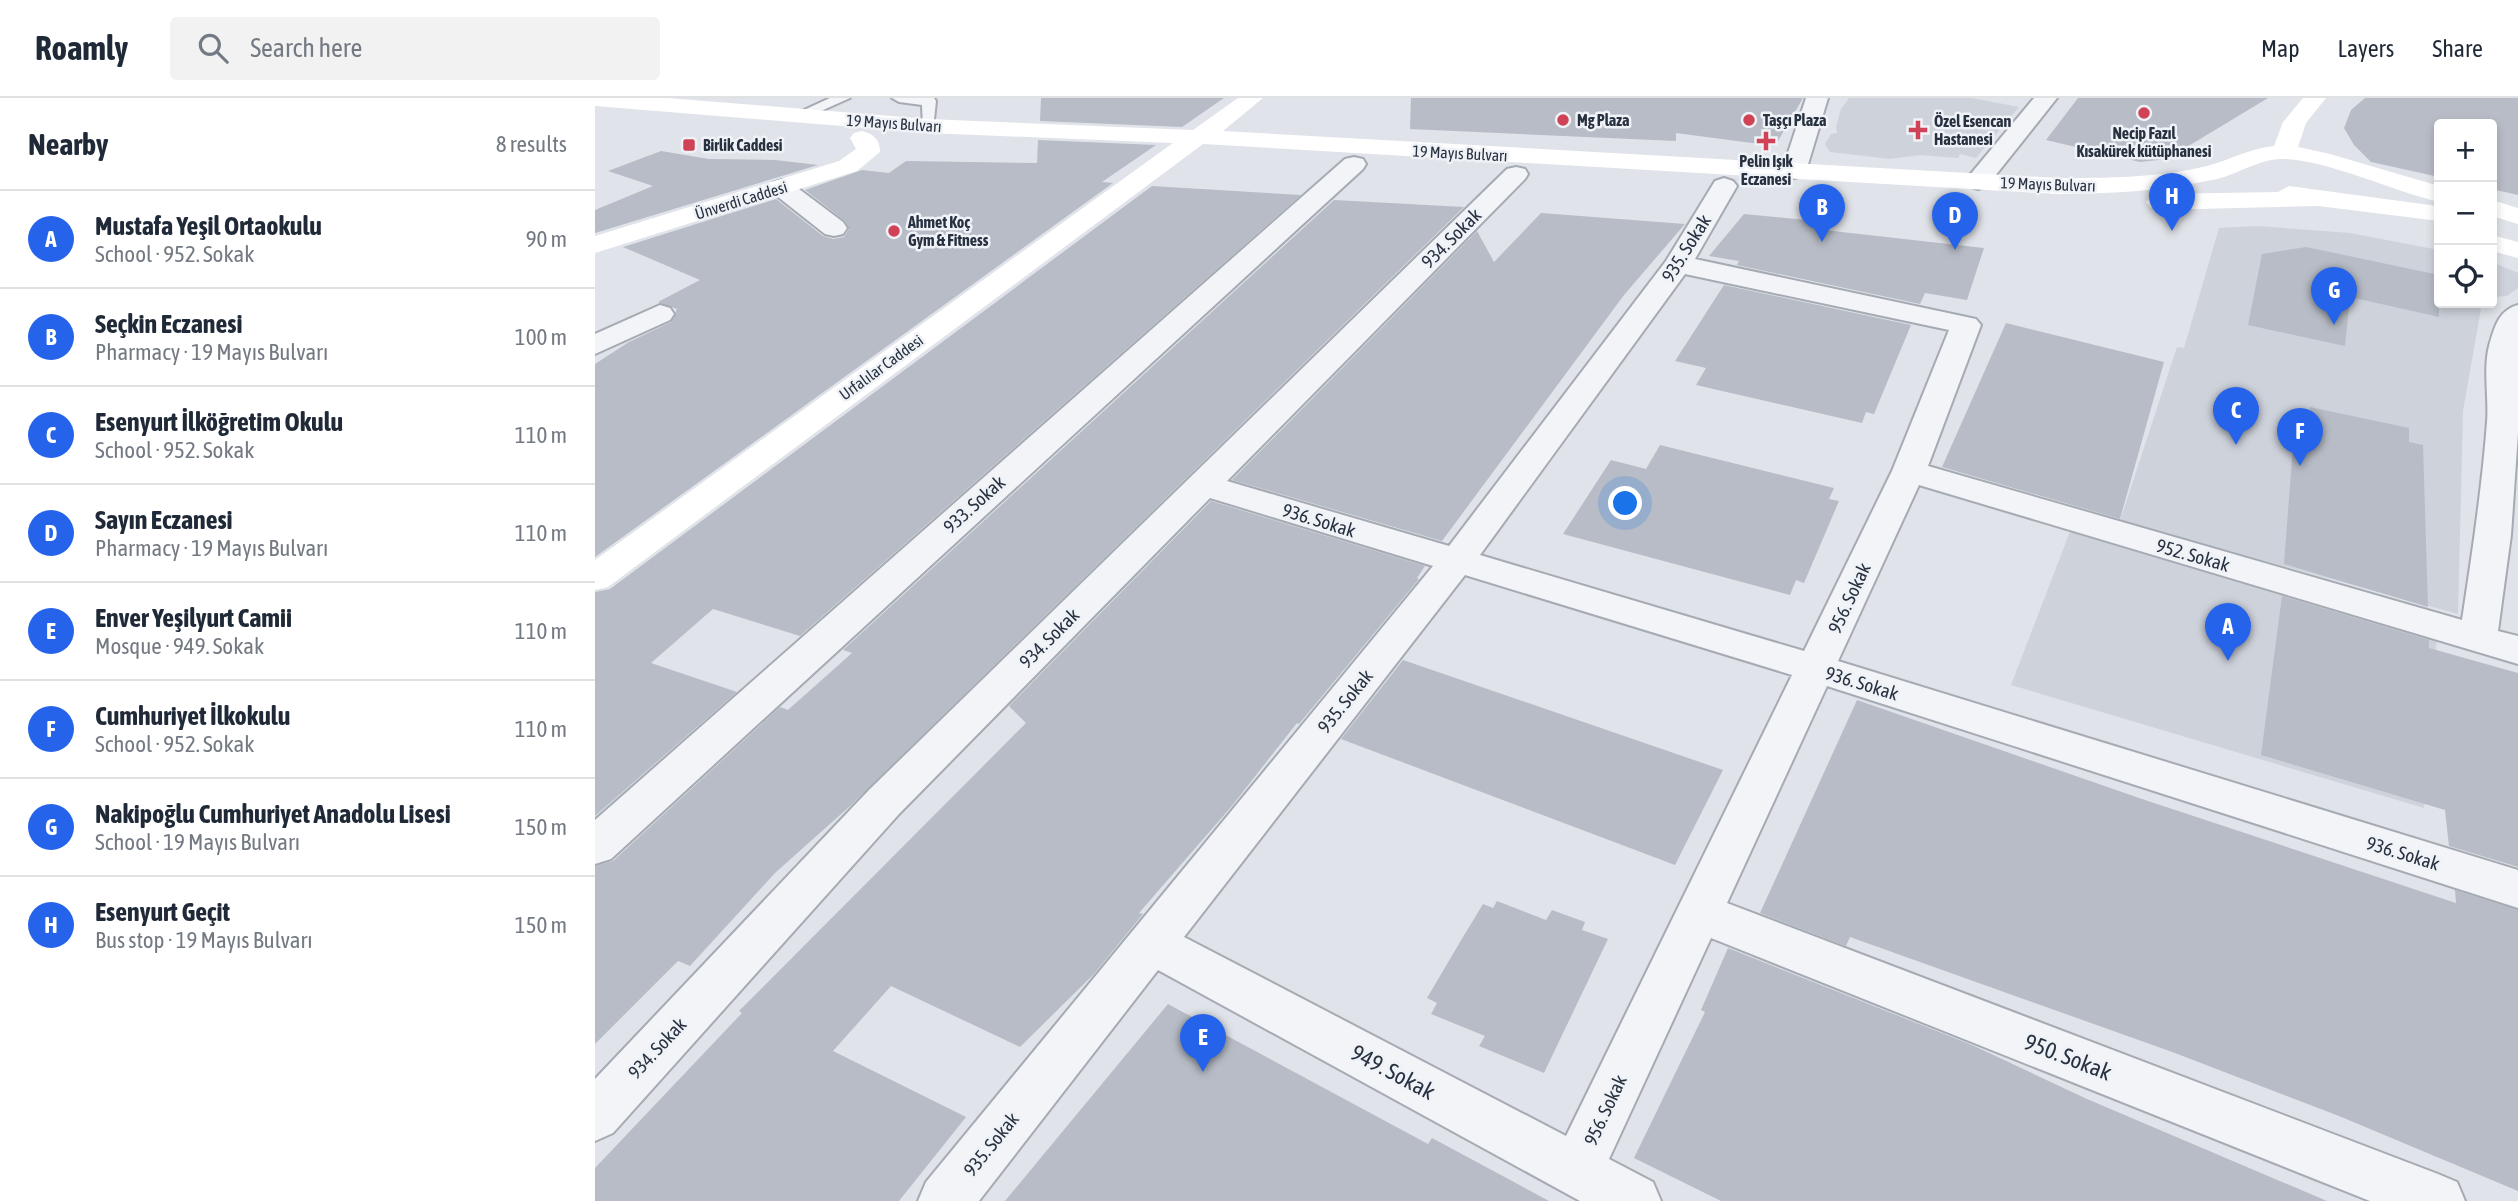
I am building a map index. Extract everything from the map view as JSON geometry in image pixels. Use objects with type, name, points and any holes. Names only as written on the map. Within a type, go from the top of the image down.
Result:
[{"type":"main road","name":"Urfalılar Caddesi","points":[[595,578],[1135,184],[1167,156],[1224,122],[1252,98]]},
{"type":"main road","points":[[2284,152],[2295,122],[2315,98]]},
{"type":"main road","name":"19 Mayıs Bulvarı","points":[[595,99],[742,104],[798,116],[928,126],[1198,136],[1978,181],[2122,186],[2212,173],[2264,154],[2284,152],[2321,159],[2409,185]]},
{"type":"main road","name":"19 Mayıs Bulvarı","points":[[595,118],[862,138],[2026,204],[2326,200],[2434,214]]},
{"type":"main road","name":"Ünverdi Caddesi","points":[[595,245],[848,166],[868,152],[868,144],[862,138]]},
{"type":"main road","points":[[2250,160],[2246,172],[2260,185],[2434,229]]},
{"type":"main road","points":[[2409,185],[2434,187]]},
{"type":"main road","points":[[2409,185],[2434,192]]},
{"type":"main road","points":[[2497,199],[2518,204]]},
{"type":"main road","points":[[2497,210],[2518,216]]},
{"type":"main road","points":[[2497,227],[2518,231]]},
{"type":"main road","points":[[2497,244],[2518,250]]},
{"type":"street","points":[[1794,171],[1817,98]]},
{"type":"street","points":[[1978,181],[2046,98]]},
{"type":"street","name":"933. Sokak","points":[[595,846],[1354,164]]},
{"type":"street","name":"934. Sokak","points":[[595,1116],[884,802],[1516,174]]},
{"type":"street","name":"935. Sokak","points":[[945,1201],[1456,562],[1678,264],[1724,186]]},
{"type":"street","points":[[782,188],[834,228]]},
{"type":"street","name":"956. Sokak","points":[[1577,1170],[1909,471],[1966,325],[1678,264]]},
{"type":"street","points":[[595,345],[660,314]]},
{"type":"street","points":[[2478,638],[2511,421],[2503,350],[2512,321],[2518,314]]},
{"type":"street","name":"952. Sokak","points":[[1909,471],[2518,650]]},
{"type":"street","name":"936. Sokak","points":[[1203,485],[1817,668],[2518,889]]},
{"type":"street","name":"950. Sokak","points":[[1698,912],[2438,1201]]},
{"type":"street","name":"949. Sokak","points":[[1152,943],[1634,1201]]},
{"type":"lane","points":[[798,116],[843,98]]},
{"type":"lane","points":[[899,98],[929,101],[928,126]]},
{"type":"shaded area","name":"Özel Esencan Hastanesi","points":[[1849,98],[1972,98],[2019,107],[1976,158],[1960,154],[1958,158],[1920,155],[1890,159],[1830,152],[1825,144],[1831,134],[1837,133],[1841,109]]},
{"type":"shaded area","points":[[2257,226],[2350,233],[2434,249],[2434,308],[2481,308],[2463,411],[2458,614],[2120,521],[2177,347],[2184,348],[2219,228]]},
{"type":"shaded area","points":[[2497,264],[2518,273],[2518,288],[2507,296],[2497,297]]},
{"type":"shaded area","points":[[2071,529],[2437,637],[2424,808],[2011,685]]},
{"type":"building","points":[[1041,98],[1224,98],[1182,127],[1040,121]]},
{"type":"building","points":[[1411,98],[1803,98],[1775,146],[1676,133],[1676,141],[1410,129]]},
{"type":"building","points":[[2078,98],[2268,98],[2167,159],[2140,162],[2046,140]]},
{"type":"building","points":[[2365,98],[2518,98],[2518,195],[2497,190],[2497,119],[2434,119],[2434,176],[2371,162],[2354,145],[2344,128],[2351,110]]},
{"type":"building","points":[[1038,140],[1156,145],[1102,182],[1113,183],[595,557],[595,364],[629,342],[671,322],[677,309],[658,302],[700,280],[623,247],[776,199],[823,236],[833,239],[844,237],[849,229],[845,221],[805,190],[862,170],[889,173],[906,161],[1037,163]]},
{"type":"building","points":[[661,151],[709,159],[775,160],[818,165],[595,233],[595,210],[653,186],[608,171]]},
{"type":"building","points":[[1152,186],[1301,195],[800,636],[713,609],[651,663],[737,692],[595,816],[595,592],[610,589]]},
{"type":"building","points":[[1334,200],[1464,207],[849,807],[775,873],[690,966],[678,961],[595,1044],[595,866],[613,861],[780,707],[788,710],[852,653],[843,650]]},
{"type":"building","points":[[1541,213],[1685,224],[1624,295],[1442,541],[1232,480],[1477,231],[1494,262]]},
{"type":"building","points":[[1744,214],[1817,221],[1815,229],[1984,248],[1967,300],[1925,293],[1920,304],[1737,265],[1739,261],[1709,256]]},
{"type":"building","points":[[2306,247],[2434,274],[2434,308],[2439,308],[2439,317],[2350,297],[2345,346],[2248,325],[2262,254]]},
{"type":"building","points":[[1724,285],[1911,325],[1874,414],[1866,412],[1862,423],[1696,385],[1706,368],[1675,361]]},
{"type":"building","points":[[2006,323],[2164,362],[2120,519],[1942,467]]},
{"type":"building","points":[[2310,407],[2409,428],[2409,442],[2423,445],[2428,607],[2284,564],[2295,420],[2310,423]]},
{"type":"building","points":[[1660,445],[1834,488],[1829,499],[1839,501],[1804,583],[1796,580],[1790,595],[1563,534],[1611,460],[1646,469]]},
{"type":"building","points":[[1211,501],[1425,566],[1417,578],[1419,579],[1299,724],[1297,723],[1231,807],[1139,913],[1143,914],[1094,974],[1020,1047],[891,986],[833,1051],[966,1117],[899,1201],[595,1201],[595,1168],[742,1013],[739,1011],[1026,723],[1009,706]]},
{"type":"building","points":[[2282,596],[2429,640],[2429,648],[2518,673],[2518,867],[2449,846],[2445,810],[2261,755]]},
{"type":"building","points":[[1403,660],[1723,770],[1675,865],[1341,739]]},
{"type":"building","points":[[1857,700],[2142,799],[2456,903],[2455,890],[2518,910],[2518,1191],[2339,1116],[2175,1053],[1850,937],[1846,946],[1760,913]]},
{"type":"building","points":[[1497,901],[1546,920],[1552,910],[1585,922],[1582,930],[1608,939],[1544,1073],[1479,1046],[1485,1036],[1431,1014],[1437,1003],[1427,998],[1483,904],[1493,908]]},
{"type":"building","points":[[1728,948],[1972,1045],[2087,1099],[2327,1201],[1721,1201],[1634,1158],[1705,1012],[1701,1010]]},
{"type":"building","points":[[1168,1004],[1428,1144],[1432,1138],[1549,1201],[1005,1201]]},
{"type":"place","name":"Necip Fazıl Kısakürek kütüphanesi","points":[[2144,113]]},
{"type":"place","name":"Mg Plaza","points":[[1563,120]]},
{"type":"place","name":"Taşçı Plaza","points":[[1749,120]]},
{"type":"place","name":"Özel Esencan Hastanesi","points":[[1918,130]]},
{"type":"place","name":"Pelin Işık Eczanesi","points":[[1766,141]]},
{"type":"place","name":"Birlik Caddesi","points":[[689,145]]},
{"type":"place","name":"Ahmet Koç Gym & Fitness","points":[[894,231]]},
{"type":"place","name":"Esenyurt Geçit","points":[[2172,231]]},
{"type":"place","name":"Seçkin Eczanesi","points":[[1822,242]]},
{"type":"place","name":"Sayın Eczanesi","points":[[1955,250]]},
{"type":"place","name":"Nakipoğlu Cumhuriyet Anadolu Lisesi","points":[[2334,325]]},
{"type":"place","name":"Esenyurt İlköğretim Okulu","points":[[2236,445]]},
{"type":"place","name":"Cumhuriyet İlkokulu","points":[[2300,466]]},
{"type":"place","name":"Mustafa Yeşil Ortaokulu","points":[[2228,661]]},
{"type":"place","name":"Enver Yeşilyurt Camii","points":[[1203,1072]]}]
